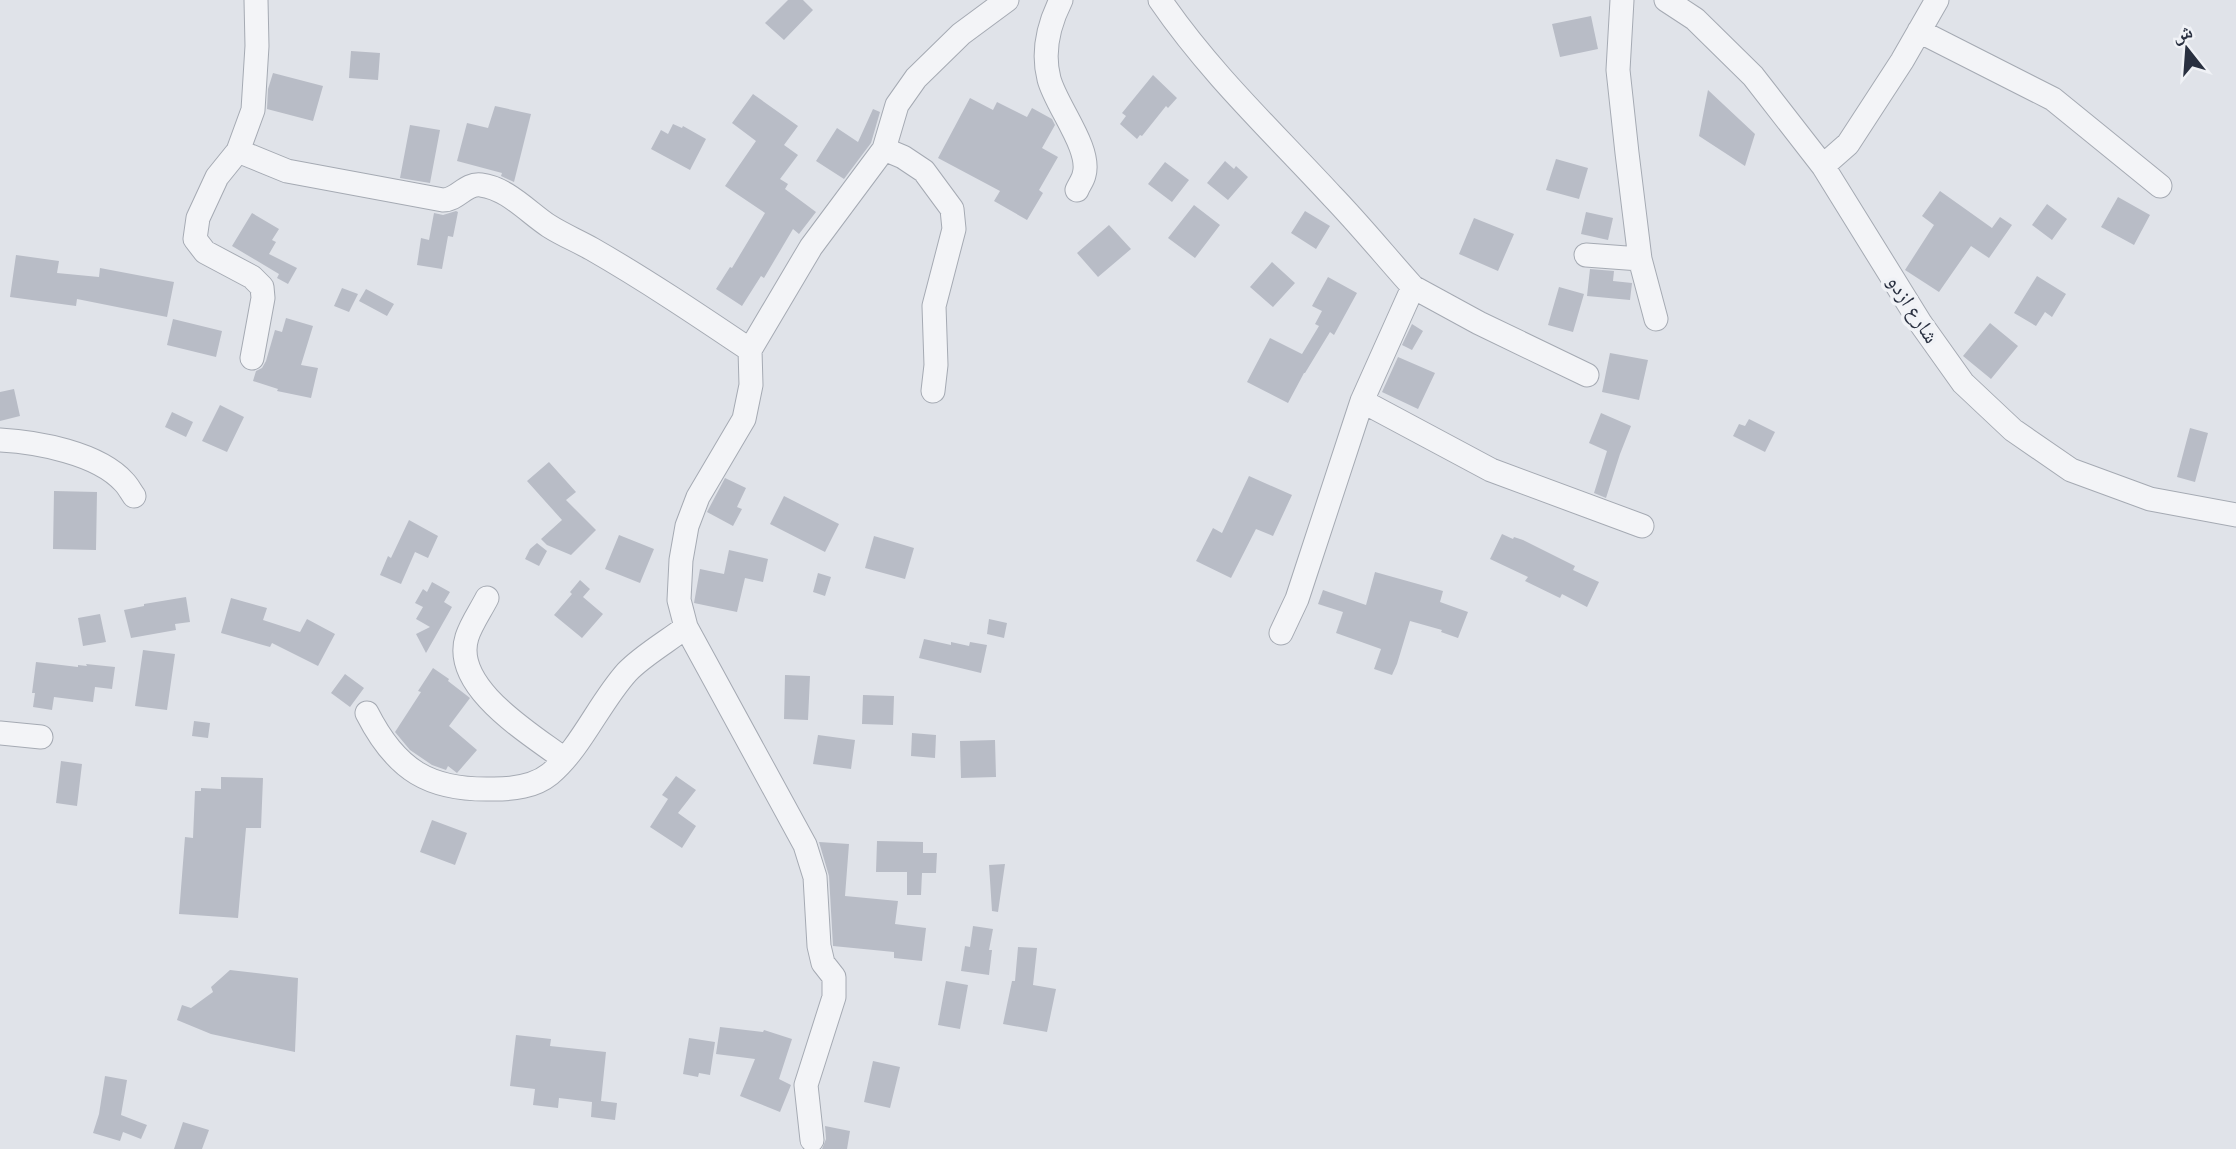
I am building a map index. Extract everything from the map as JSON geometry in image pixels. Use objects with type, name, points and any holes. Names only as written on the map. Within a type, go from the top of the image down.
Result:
[{"type":"street","points":[[252,358],[263,298],[262,287],[252,277],[205,252],[195,239],[198,218],[217,177],[238,152],[253,110],[257,46],[256,0]]},
{"type":"street","points":[[812,1140],[806,1085],[834,997],[834,977],[823,963],[819,946],[815,877],[806,845],[686,627],[679,600],[681,560],[687,526],[698,497],[744,419],[751,385],[750,349],[811,247],[884,149],[897,105],[916,78],[961,34],[1007,0]]},
{"type":"street","points":[[1061,0],[1048,33],[1046,56],[1055,96],[1082,148],[1085,173],[1077,190]]},
{"type":"street","points":[[1160,0],[1186,37],[1240,100],[1333,196],[1413,287],[1479,323],[1587,375]]},
{"type":"street","points":[[1622,0],[1618,70],[1640,259],[1656,318]]},
{"type":"street","name":"شارع ازدو","points":[[1666,0],[1695,19],[1753,76],[1824,166],[1921,324],[1963,383],[2013,430],[2071,470],[2150,499],[2236,515]]},
{"type":"street","points":[[1824,166],[1848,144],[1937,0]]},
{"type":"street","points":[[1919,32],[2053,99],[2160,186]]},
{"type":"street","points":[[884,149],[903,157],[924,171],[952,209],[954,229],[934,306],[936,365],[933,391]]},
{"type":"street","points":[[238,152],[287,171],[443,200],[455,197],[471,186],[489,186],[550,227],[679,302],[750,349]]},
{"type":"street","points":[[1586,256],[1640,259]]},
{"type":"street","points":[[1281,633],[1297,598],[1362,401],[1413,287]]},
{"type":"street","points":[[1362,401],[1491,470],[1642,526]]},
{"type":"street","points":[[0,440],[22,441],[60,450],[101,464],[124,481],[134,496]]},
{"type":"street","points":[[487,598],[467,638],[464,657],[473,678],[483,694],[564,759]]},
{"type":"street","points":[[367,713],[380,739],[402,762],[431,782],[471,790],[518,789],[548,776],[564,759],[628,671],[686,627]]},
{"type":"street","points":[[0,733],[41,737]]},
{"type":"building","points":[[788,0],[803,0],[813,10],[784,40],[765,23]]},
{"type":"building","points":[[1591,16],[1598,49],[1560,57],[1552,24]]},
{"type":"building","points":[[351,51],[380,53],[378,80],[349,78]]},
{"type":"building","points":[[273,73],[323,86],[313,121],[267,109],[268,89]]},
{"type":"building","points":[[1153,75],[1177,98],[1168,108],[1166,106],[1137,139],[1120,124],[1126,116],[1122,113]]},
{"type":"building","points":[[1708,90],[1755,134],[1745,166],[1699,136]]},
{"type":"building","points":[[753,94],[798,126],[784,145],[798,155],[780,179],[788,184],[785,189],[816,212],[799,234],[793,229],[764,278],[761,276],[742,306],[716,289],[765,213],[725,186],[756,141],[732,123]]},
{"type":"building","points":[[970,98],[993,110],[997,102],[1027,117],[1032,108],[1052,119],[1055,125],[1042,148],[1058,157],[1039,190],[1043,193],[1027,220],[994,201],[1000,191],[938,158]]},
{"type":"building","points":[[495,106],[531,114],[514,182],[501,176],[502,173],[457,161],[467,123],[488,128]]},
{"type":"building","points":[[873,109],[880,112],[871,143],[844,179],[816,161],[837,128],[858,142]]},
{"type":"building","points":[[673,124],[682,128],[683,126],[706,139],[690,170],[651,149],[661,130],[668,134]]},
{"type":"building","points":[[410,125],[440,130],[430,183],[400,178]]},
{"type":"building","points":[[1556,159],[1588,168],[1579,199],[1546,190]]},
{"type":"building","points":[[1225,161],[1234,169],[1236,166],[1248,177],[1228,200],[1207,183]]},
{"type":"building","points":[[1165,162],[1189,180],[1172,202],[1148,184]]},
{"type":"building","points":[[1940,191],[1992,228],[2000,217],[2012,225],[1989,258],[1971,246],[1939,292],[1905,270],[1934,225],[1922,216]]},
{"type":"building","points":[[2118,197],[2150,215],[2134,245],[2101,227]]},
{"type":"building","points":[[2047,204],[2067,219],[2052,240],[2032,225]]},
{"type":"building","points":[[1194,205],[1220,225],[1195,258],[1168,238]]},
{"type":"building","points":[[1305,211],[1330,226],[1316,249],[1291,233]]},
{"type":"building","points":[[458,212],[453,237],[448,236],[442,269],[417,265],[421,238],[429,240],[434,213],[443,215]]},
{"type":"building","points":[[1586,212],[1613,218],[1608,240],[1581,234]]},
{"type":"building","points":[[252,213],[279,229],[272,240],[276,242],[269,254],[297,268],[288,284],[277,278],[279,274],[232,246]]},
{"type":"building","points":[[1474,218],[1514,234],[1498,271],[1459,254]]},
{"type":"building","points":[[1109,225],[1131,249],[1098,277],[1077,253]]},
{"type":"building","points":[[16,255],[59,261],[57,273],[99,277],[100,268],[174,282],[167,317],[77,299],[76,306],[10,297]]},
{"type":"building","points":[[1272,262],[1295,283],[1273,307],[1250,287]]},
{"type":"building","points":[[1590,269],[1614,271],[1613,281],[1632,283],[1630,300],[1587,296]]},
{"type":"building","points":[[2037,276],[2066,294],[2052,317],[2045,312],[2036,326],[2014,313]]},
{"type":"building","points":[[1328,277],[1357,293],[1334,335],[1330,332],[1288,403],[1247,382],[1270,338],[1302,354],[1319,326],[1315,324],[1322,311],[1312,306]]},
{"type":"building","points":[[1559,287],[1584,294],[1573,332],[1548,325]]},
{"type":"building","points":[[342,288],[358,294],[349,312],[334,306]]},
{"type":"building","points":[[366,289],[394,304],[387,316],[359,301]]},
{"type":"building","points":[[286,318],[313,326],[301,365],[318,368],[311,398],[277,391],[278,389],[253,381],[256,371],[262,368],[266,361],[275,330],[282,332]]},
{"type":"building","points":[[173,319],[222,331],[216,357],[167,345]]},
{"type":"building","points":[[1990,323],[2018,346],[1991,379],[1963,356]]},
{"type":"building","points":[[1412,324],[1423,331],[1412,350],[1402,345]]},
{"type":"building","points":[[1610,353],[1648,360],[1639,400],[1602,392]]},
{"type":"building","points":[[1398,357],[1435,373],[1418,409],[1382,392]]},
{"type":"building","points":[[14,389],[20,416],[0,421],[0,392]]},
{"type":"building","points":[[220,405],[244,417],[227,452],[202,441]]},
{"type":"building","points":[[172,412],[193,422],[186,437],[165,427]]},
{"type":"building","points":[[1601,413],[1631,426],[1606,498],[1594,493],[1607,451],[1589,443]]},
{"type":"building","points":[[1749,419],[1775,432],[1765,452],[1733,436],[1739,424],[1745,426]]},
{"type":"building","points":[[2190,428],[2208,433],[2195,482],[2177,477]]},
{"type":"building","points":[[549,462],[576,492],[566,500],[596,530],[571,555],[547,545],[541,539],[562,520],[527,481]]},
{"type":"building","points":[[1249,476],[1292,495],[1273,536],[1256,529],[1231,578],[1196,561],[1213,528],[1222,533]]},
{"type":"building","points":[[725,478],[746,488],[737,507],[742,509],[733,526],[707,512]]},
{"type":"building","points":[[54,491],[97,492],[96,550],[53,549]]},
{"type":"building","points":[[784,496],[839,524],[825,552],[770,524]]},
{"type":"building","points":[[409,520],[438,536],[428,558],[415,552],[401,584],[380,575]]},
{"type":"building","points":[[1502,534],[1523,540],[1575,566],[1573,570],[1599,582],[1587,607],[1562,594],[1560,598],[1525,581],[1528,577],[1490,559]]},
{"type":"building","points":[[619,535],[654,549],[640,583],[605,569]]},
{"type":"building","points":[[874,536],[914,548],[905,579],[865,568]]},
{"type":"building","points":[[537,543],[547,551],[539,566],[525,559]]},
{"type":"building","points":[[729,550],[768,559],[763,582],[745,578],[737,612],[694,603],[700,569],[724,574]]},
{"type":"building","points":[[1375,572],[1443,591],[1440,602],[1468,612],[1458,638],[1441,632],[1442,630],[1410,621],[1392,675],[1374,669],[1381,649],[1336,633],[1343,612],[1318,604],[1323,590],[1366,605]]},
{"type":"building","points":[[818,573],[831,577],[825,596],[813,592]]},
{"type":"building","points":[[580,580],[590,589],[583,597],[603,614],[582,638],[554,615]]},
{"type":"building","points":[[432,582],[450,592],[444,602],[452,607],[426,653],[416,634],[430,627],[416,619],[423,607],[415,603],[423,589],[427,592]]},
{"type":"building","points":[[186,597],[190,622],[175,624],[176,630],[131,638],[124,610]]},
{"type":"building","points":[[231,598],[267,608],[263,620],[300,632],[307,619],[335,634],[318,666],[272,643],[270,647],[221,633]]},
{"type":"building","points":[[100,614],[106,642],[83,646],[78,618]]},
{"type":"building","points":[[989,619],[1007,623],[1004,638],[987,634]]},
{"type":"building","points":[[924,639],[951,645],[951,642],[969,646],[970,642],[987,645],[981,673],[919,658]]},
{"type":"building","points":[[143,650],[175,654],[167,710],[135,706]]},
{"type":"building","points":[[36,662],[78,667],[87,666],[86,664],[115,667],[112,689],[95,687],[93,702],[54,697],[52,710],[33,707]]},
{"type":"building","points":[[433,668],[470,698],[449,726],[477,750],[457,773],[448,766],[446,770],[432,765],[410,750],[395,732]]},
{"type":"building","points":[[345,674],[364,688],[350,707],[331,693]]},
{"type":"building","points":[[785,675],[810,676],[808,720],[784,719]]},
{"type":"building","points":[[863,695],[894,696],[893,725],[862,724]]},
{"type":"building","points":[[194,721],[210,723],[208,738],[192,736]]},
{"type":"building","points":[[912,733],[936,735],[935,758],[911,756]]},
{"type":"building","points":[[818,735],[855,740],[851,769],[813,764]]},
{"type":"building","points":[[995,740],[996,777],[961,778],[960,741]]},
{"type":"building","points":[[61,761],[82,764],[77,806],[56,803]]},
{"type":"building","points":[[676,776],[696,790],[678,813],[696,826],[682,848],[650,827],[668,799],[662,795]]},
{"type":"building","points":[[221,777],[263,778],[261,828],[246,828],[238,918],[179,914],[185,837],[193,838],[195,791],[201,791],[201,788],[221,789]]},
{"type":"building","points":[[432,820],[467,833],[455,865],[420,852]]},
{"type":"building","points":[[877,841],[923,842],[923,853],[937,853],[936,873],[922,873],[921,895],[907,895],[907,872],[876,872]]},
{"type":"building","points":[[819,842],[849,844],[845,896],[898,901],[895,924],[926,928],[922,961],[894,958],[894,952],[833,946],[829,876]]},
{"type":"building","points":[[1005,864],[998,912],[992,911],[989,865]]},
{"type":"building","points":[[973,926],[993,929],[989,950],[992,950],[989,975],[961,971],[965,946],[970,947]]},
{"type":"building","points":[[1018,947],[1037,948],[1033,985],[1056,989],[1047,1032],[1003,1024],[1012,981],[1015,981]]},
{"type":"building","points":[[230,970],[298,978],[295,1052],[211,1034],[177,1020],[182,1005],[191,1008],[213,992],[211,987]]},
{"type":"building","points":[[946,981],[968,985],[960,1029],[938,1025]]},
{"type":"building","points":[[720,1027],[764,1030],[792,1039],[779,1079],[791,1085],[780,1112],[740,1096],[755,1059],[716,1054]]},
{"type":"building","points":[[516,1035],[551,1039],[550,1046],[606,1052],[601,1101],[617,1103],[615,1120],[591,1117],[592,1102],[559,1098],[558,1108],[533,1105],[535,1089],[510,1086]]},
{"type":"building","points":[[689,1038],[715,1042],[710,1075],[699,1073],[698,1077],[683,1074]]},
{"type":"building","points":[[873,1061],[900,1067],[890,1108],[864,1102]]},
{"type":"building","points":[[105,1076],[127,1080],[121,1115],[147,1125],[141,1139],[123,1132],[120,1141],[93,1133]]},
{"type":"building","points":[[183,1122],[209,1130],[202,1149],[174,1149]]},
{"type":"building","points":[[825,1126],[850,1131],[847,1149],[822,1149],[826,1139]]}]
